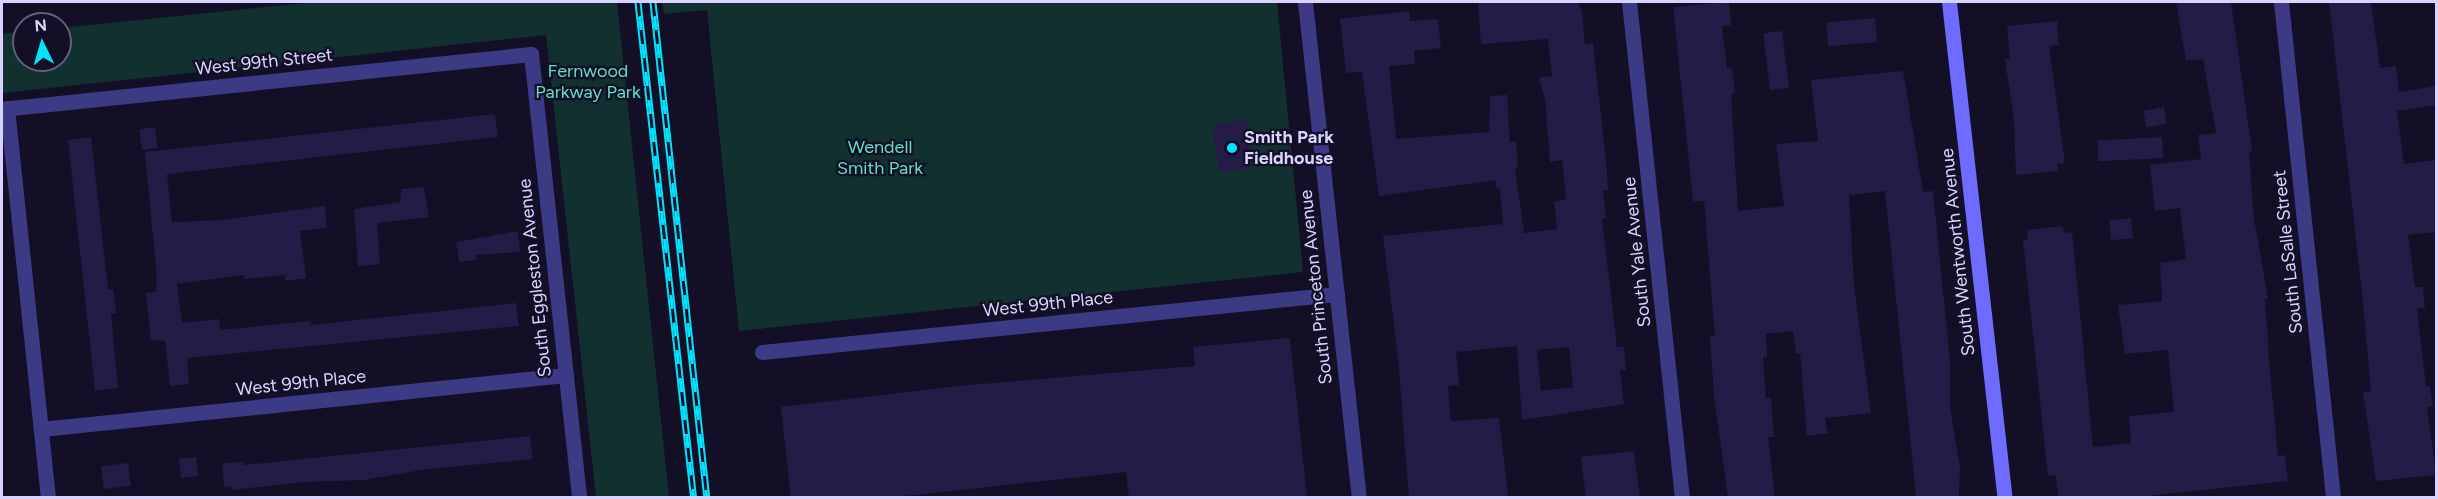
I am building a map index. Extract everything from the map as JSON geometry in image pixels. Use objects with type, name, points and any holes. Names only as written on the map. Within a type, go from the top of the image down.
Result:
[{"type":"street","name":"South Princeton Avenue","points":[[1305,2],[1359,498]]},
{"type":"street","name":"South Yale Avenue","points":[[1629,2],[1682,498]]},
{"type":"street","name":"South Wentworth Avenue","points":[[1949,2],[2005,498]]},
{"type":"street","name":"South LaSalle Street","points":[[2281,2],[2333,498]]},
{"type":"street","name":"West 99th Street","points":[[4,109],[531,54]]},
{"type":"street","name":"South Eggleston Avenue","points":[[531,54],[579,498]]},
{"type":"street","points":[[4,109],[48,498]]},
{"type":"street","name":"West 99th Place","points":[[762,352],[1337,294]]},
{"type":"street","name":"West 99th Place","points":[[41,429],[566,375]]},
{"type":"green space","name":"Fernwood Parkway Park","points":[[315,2],[617,2],[669,497],[596,497],[546,35],[2,93],[2,34],[12,33],[12,72],[72,72],[72,27]]},
{"type":"green space","name":"Wendell Smith Park","points":[[662,2],[1277,2],[1303,272],[739,331],[707,10],[664,14]]},
{"type":"building","points":[[1478,2],[1578,2],[1582,11],[1585,44],[1593,43],[1607,170],[1608,190],[1603,190],[1606,219],[1602,219],[1617,347],[1624,347],[1626,370],[1620,370],[1624,404],[1522,420],[1517,346],[1456,352],[1459,385],[1448,386],[1451,421],[1499,418],[1508,496],[1409,498],[1398,358],[1383,236],[1503,224],[1500,188],[1496,189],[1496,180],[1379,196],[1362,72],[1346,73],[1340,19],[1409,11],[1410,21],[1438,19],[1441,48],[1414,51],[1415,64],[1389,66],[1396,139],[1489,132],[1490,96],[1507,95],[1510,142],[1516,141],[1518,165],[1515,169],[1524,233],[1557,229],[1554,202],[1566,199],[1562,160],[1550,162],[1545,100],[1539,77],[1552,76],[1548,39],[1481,44]],"holes":[[[1569,347],[1573,387],[1541,391],[1537,350]]]},
{"type":"building","points":[[1729,2],[1731,25],[1722,26],[1727,69],[1732,68],[1735,93],[1731,94],[1738,211],[1784,206],[1776,144],[1818,141],[1811,80],[1903,71],[1923,192],[1933,191],[1950,360],[1950,408],[1960,468],[1959,498],[1916,496],[1885,191],[1849,195],[1854,286],[1871,413],[1825,418],[1828,433],[1807,436],[1800,353],[1796,354],[1793,331],[1766,334],[1767,357],[1763,357],[1766,398],[1771,397],[1774,437],[1768,437],[1775,498],[1728,498],[1714,396],[1710,336],[1715,336],[1704,201],[1693,201],[1673,7]]},
{"type":"building","points":[[2176,2],[2231,2],[2252,151],[2249,152],[2254,219],[2268,298],[2265,299],[2278,456],[2285,455],[2288,481],[2127,498],[2058,498],[2056,475],[2048,476],[2023,240],[2028,239],[2027,230],[2063,226],[2064,233],[2072,232],[2093,447],[2131,443],[2129,416],[2174,412],[2168,350],[2125,354],[2118,305],[2162,301],[2160,263],[2186,259],[2180,208],[2155,211],[2150,165],[2201,159],[2198,135],[2216,133],[2203,59],[2186,61]]},
{"type":"building","points":[[2329,2],[2371,2],[2380,68],[2396,66],[2399,92],[2436,86],[2436,105],[2397,111],[2404,164],[2436,160],[2436,232],[2408,235],[2415,287],[2423,287],[2425,308],[2417,308],[2426,386],[2430,386],[2433,406],[2427,407],[2436,475],[2376,481],[2363,392],[2371,391],[2362,292]]},
{"type":"building","points":[[1875,18],[1877,42],[1828,46],[1826,22]]},
{"type":"building","points":[[2057,21],[2059,45],[2049,46],[2065,163],[2057,164],[2058,171],[2016,175],[2014,120],[2005,59],[2010,59],[2007,26]]},
{"type":"building","points":[[1782,31],[1789,88],[1770,90],[1763,33]]},
{"type":"building","points":[[2164,107],[2167,124],[2146,127],[2143,111]]},
{"type":"building","points":[[495,114],[498,137],[167,174],[172,222],[224,220],[325,206],[327,228],[300,231],[306,278],[285,281],[285,275],[244,279],[243,275],[177,284],[182,323],[219,319],[220,330],[310,321],[311,325],[516,303],[519,326],[187,358],[189,384],[170,386],[165,341],[151,340],[146,293],[156,292],[157,280],[145,152]]},
{"type":"building","name":"Smith Park Fieldhouse","points":[[1247,120],[1252,168],[1219,172],[1213,133],[1216,133],[1215,123]]},
{"type":"building","points":[[155,127],[158,148],[142,150],[139,129]]},
{"type":"building","points":[[91,137],[108,290],[113,289],[116,313],[111,313],[118,388],[95,391],[68,140]]},
{"type":"building","points":[[2162,137],[2163,158],[2098,161],[2097,140]]},
{"type":"building","points":[[424,187],[429,217],[377,223],[380,264],[358,266],[354,209],[400,202],[401,189]]},
{"type":"building","points":[[2131,218],[2133,238],[2111,240],[2109,220]]},
{"type":"building","points":[[518,231],[520,252],[476,255],[477,260],[459,262],[456,242]]},
{"type":"building","points":[[1290,338],[1307,498],[1129,498],[1126,472],[886,498],[791,498],[781,407],[958,386],[1195,366],[1193,347]]},
{"type":"building","points":[[530,436],[533,459],[428,469],[363,480],[305,482],[231,490],[231,486],[224,487],[222,463],[243,462],[244,465]]},
{"type":"building","points":[[1634,451],[1640,498],[1586,498],[1581,457]]},
{"type":"building","points":[[196,457],[198,476],[181,478],[179,459]]},
{"type":"building","points":[[128,463],[131,486],[104,489],[101,466]]},
{"type":"railway","points":[[638,2],[694,498]]},
{"type":"railway","points":[[653,2],[707,498]]},
{"type":"place","name":"Smith Park Fieldhouse","points":[[1232,148]]}]
